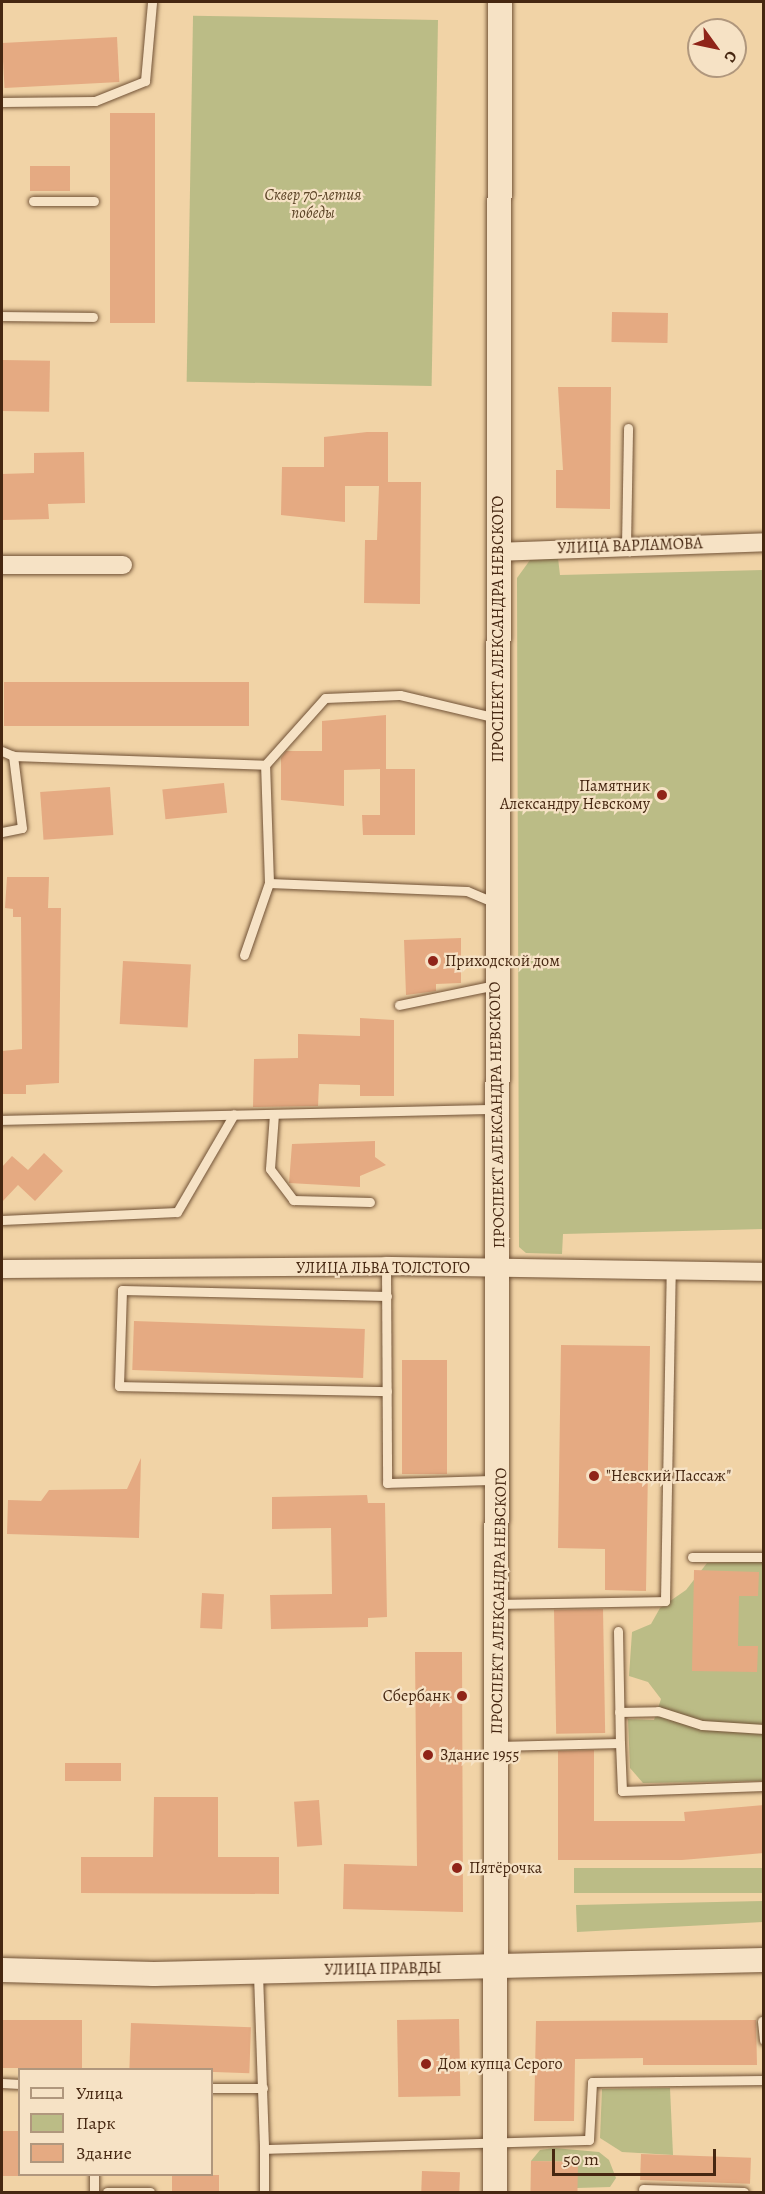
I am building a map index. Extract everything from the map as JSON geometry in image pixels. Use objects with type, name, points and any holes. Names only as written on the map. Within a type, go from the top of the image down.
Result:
[{"type":"main road","name":"ПРОСПЕКТ АЛЕКСАНДРА НЕВСКОГО","points":[[495,2193],[500,1480],[499,1270],[495,1109],[498,904],[500,2]]},
{"type":"main road","name":"УЛИЦА ПРАВДЫ","points":[[2,1970],[153,1974],[764,1960]]},
{"type":"street","name":"УЛИЦА ВАРЛАМОВА","points":[[497,552],[764,542]]},
{"type":"street","points":[[2,566],[123,565]]},
{"type":"street","name":"УЛИЦА ЛЬВА ТОЛСТОГО","points":[[2,1269],[386,1266],[499,1270],[764,1272]]},
{"type":"lane","points":[[2,102],[95,101],[145,81],[152,2]]},
{"type":"lane","points":[[33,201],[94,201]]},
{"type":"lane","points":[[2,316],[93,317]]},
{"type":"lane","points":[[626,546],[628,428]]},
{"type":"lane","points":[[244,955],[269,883],[265,765],[325,698],[400,695],[497,718]]},
{"type":"lane","points":[[2,751],[13,756],[265,765]]},
{"type":"lane","points":[[2,832],[22,828],[13,756]]},
{"type":"lane","points":[[269,883],[467,891],[498,904]]},
{"type":"lane","points":[[399,1005],[496,985]]},
{"type":"lane","points":[[2,1120],[234,1113],[495,1109]]},
{"type":"lane","points":[[2,1220],[177,1212],[234,1113]]},
{"type":"lane","points":[[274,1114],[270,1169],[293,1200],[370,1202]]},
{"type":"lane","points":[[386,1266],[387,1483],[500,1480]]},
{"type":"lane","points":[[499,1604],[665,1601],[671,1271]]},
{"type":"lane","points":[[387,1296],[122,1290],[119,1386],[387,1391]]},
{"type":"lane","points":[[692,1557],[764,1557]]},
{"type":"lane","points":[[618,1631],[622,1791],[764,1786]]},
{"type":"lane","points":[[619,1712],[658,1711],[702,1725],[764,1729]]},
{"type":"lane","points":[[497,1746],[620,1743]]},
{"type":"lane","points":[[258,1971],[263,2088],[264,2193]]},
{"type":"lane","points":[[762,2021],[764,2040]]},
{"type":"lane","points":[[264,2149],[589,2140],[592,2082],[764,2080]]},
{"type":"lane","points":[[2,2083],[18,2084]]},
{"type":"lane","points":[[213,2088],[263,2088]]},
{"type":"lane","points":[[94,2176],[94,2193]]},
{"type":"lane","points":[[643,2189],[744,2193]]},
{"type":"lane","points":[[107,2193],[150,2193]]},
{"type":"green space","name":"Сквер 70-летия победы","points":[[193,16],[438,20],[432,386],[187,382]]},
{"type":"green space","points":[[558,558],[560,575],[763,570],[763,1229],[563,1234],[562,1254],[526,1253],[519,1247],[517,578],[530,560]]},
{"type":"green space","points":[[763,1561],[763,1781],[643,1783],[630,1768],[628,1719],[654,1720],[661,1699],[648,1682],[629,1676],[632,1632],[651,1624],[660,1608],[686,1590],[707,1563]]},
{"type":"green space","points":[[574,1868],[763,1868],[763,1893],[574,1893]]},
{"type":"green space","points":[[763,1901],[763,1922],[577,1932],[576,1905]]},
{"type":"green space","points":[[670,2088],[673,2155],[622,2152],[600,2138],[602,2089]]},
{"type":"green space","points":[[554,2148],[599,2152],[609,2160],[616,2178],[610,2187],[577,2188],[577,2162],[531,2161],[540,2150]]},
{"type":"building","points":[[117,37],[119,82],[5,88],[2,43]]},
{"type":"building","points":[[110,113],[155,113],[155,323],[110,323]]},
{"type":"building","points":[[30,166],[70,166],[70,191],[30,191]]},
{"type":"building","points":[[612,312],[668,313],[667,343],[611,342]]},
{"type":"building","points":[[2,360],[50,361],[49,412],[2,411]]},
{"type":"building","points":[[558,387],[611,387],[610,509],[556,508],[556,470],[563,470]]},
{"type":"building","points":[[388,432],[388,482],[421,482],[420,604],[364,603],[365,540],[377,540],[379,486],[345,486],[345,522],[281,515],[282,467],[324,467],[324,437]]},
{"type":"building","points":[[84,452],[85,503],[48,504],[49,519],[2,520],[2,474],[34,473],[34,453]]},
{"type":"building","points":[[4,682],[249,682],[249,726],[4,726]]},
{"type":"building","points":[[386,715],[386,769],[415,769],[415,835],[363,835],[362,815],[380,815],[380,769],[344,770],[344,806],[281,800],[281,758],[286,751],[322,751],[322,721]]},
{"type":"building","points":[[224,783],[227,813],[165,819],[162,789]]},
{"type":"building","points":[[110,787],[113,835],[44,840],[40,792]]},
{"type":"building","points":[[7,877],[49,877],[48,908],[61,908],[59,1083],[26,1085],[26,1094],[2,1094],[2,1051],[22,1049],[21,917],[13,917],[13,909],[5,908]]},
{"type":"building","name":"Приходской дом","points":[[461,938],[461,983],[436,984],[436,991],[406,995],[404,940]]},
{"type":"building","points":[[123,961],[191,965],[188,1027],[120,1024]]},
{"type":"building","points":[[360,1018],[394,1020],[394,1096],[360,1096],[360,1085],[319,1084],[318,1106],[253,1107],[254,1059],[298,1058],[298,1034],[360,1036]]},
{"type":"building","points":[[375,1141],[375,1157],[386,1165],[360,1176],[360,1187],[289,1183],[292,1144]]},
{"type":"building","points":[[44,1153],[63,1171],[35,1201],[18,1185],[2,1202],[2,1167],[12,1156],[28,1170]]},
{"type":"building","points":[[134,1321],[365,1329],[363,1378],[132,1370]]},
{"type":"building","points":[[561,1345],[650,1346],[646,1591],[605,1590],[605,1549],[558,1548]]},
{"type":"building","points":[[402,1360],[447,1360],[447,1474],[402,1474]]},
{"type":"building","points":[[141,1458],[139,1538],[7,1534],[8,1500],[41,1501],[49,1490],[127,1489]]},
{"type":"building","points":[[367,1495],[368,1503],[385,1503],[387,1617],[368,1618],[368,1627],[271,1629],[270,1595],[332,1594],[331,1528],[272,1529],[272,1497]]},
{"type":"building","points":[[694,1570],[759,1572],[758,1596],[739,1596],[738,1646],[758,1646],[757,1672],[692,1671]]},
{"type":"building","points":[[202,1593],[224,1594],[222,1629],[200,1628]]},
{"type":"building","points":[[603,1609],[605,1733],[556,1734],[554,1610]]},
{"type":"building","points":[[415,1652],[462,1652],[463,1912],[343,1909],[344,1864],[417,1866]]},
{"type":"building","points":[[594,1750],[594,1821],[685,1821],[684,1812],[764,1805],[764,1853],[682,1860],[558,1860],[558,1751]]},
{"type":"building","points":[[65,1763],[121,1763],[121,1781],[65,1781]]},
{"type":"building","points":[[154,1797],[218,1797],[218,1857],[279,1857],[279,1894],[81,1893],[81,1857],[153,1857]]},
{"type":"building","points":[[319,1800],[322,1845],[297,1847],[294,1802]]},
{"type":"building","points":[[459,2019],[460,2096],[398,2097],[397,2020]]},
{"type":"building","points":[[2,2020],[82,2020],[82,2068],[2,2068]]},
{"type":"building","points":[[756,2020],[757,2065],[643,2065],[643,2058],[575,2059],[574,2121],[534,2121],[536,2021]]},
{"type":"building","points":[[131,2023],[251,2027],[249,2073],[213,2072],[213,2068],[129,2068]]},
{"type":"building","points":[[2,2131],[18,2131],[18,2176],[2,2176]]},
{"type":"building","points":[[641,2154],[751,2158],[750,2184],[640,2180]]},
{"type":"building","points":[[531,2161],[578,2162],[577,2192],[530,2192]]},
{"type":"building","points":[[422,2171],[460,2172],[459,2192],[421,2192]]},
{"type":"building","points":[[219,2175],[219,2192],[172,2192],[172,2176]]},
{"type":"place","name":"Памятник Александру Невскому","points":[[662,795]]},
{"type":"place","name":"Приходской дом","points":[[433,961]]},
{"type":"place","name":"\"Невский Пассаж\"","points":[[594,1476]]},
{"type":"place","name":"Сбербанк","points":[[462,1696]]},
{"type":"place","name":"Здание 1955","points":[[428,1755]]},
{"type":"place","name":"Пятёрочка","points":[[457,1868]]},
{"type":"place","name":"Дом купца Серого","points":[[426,2064]]}]
